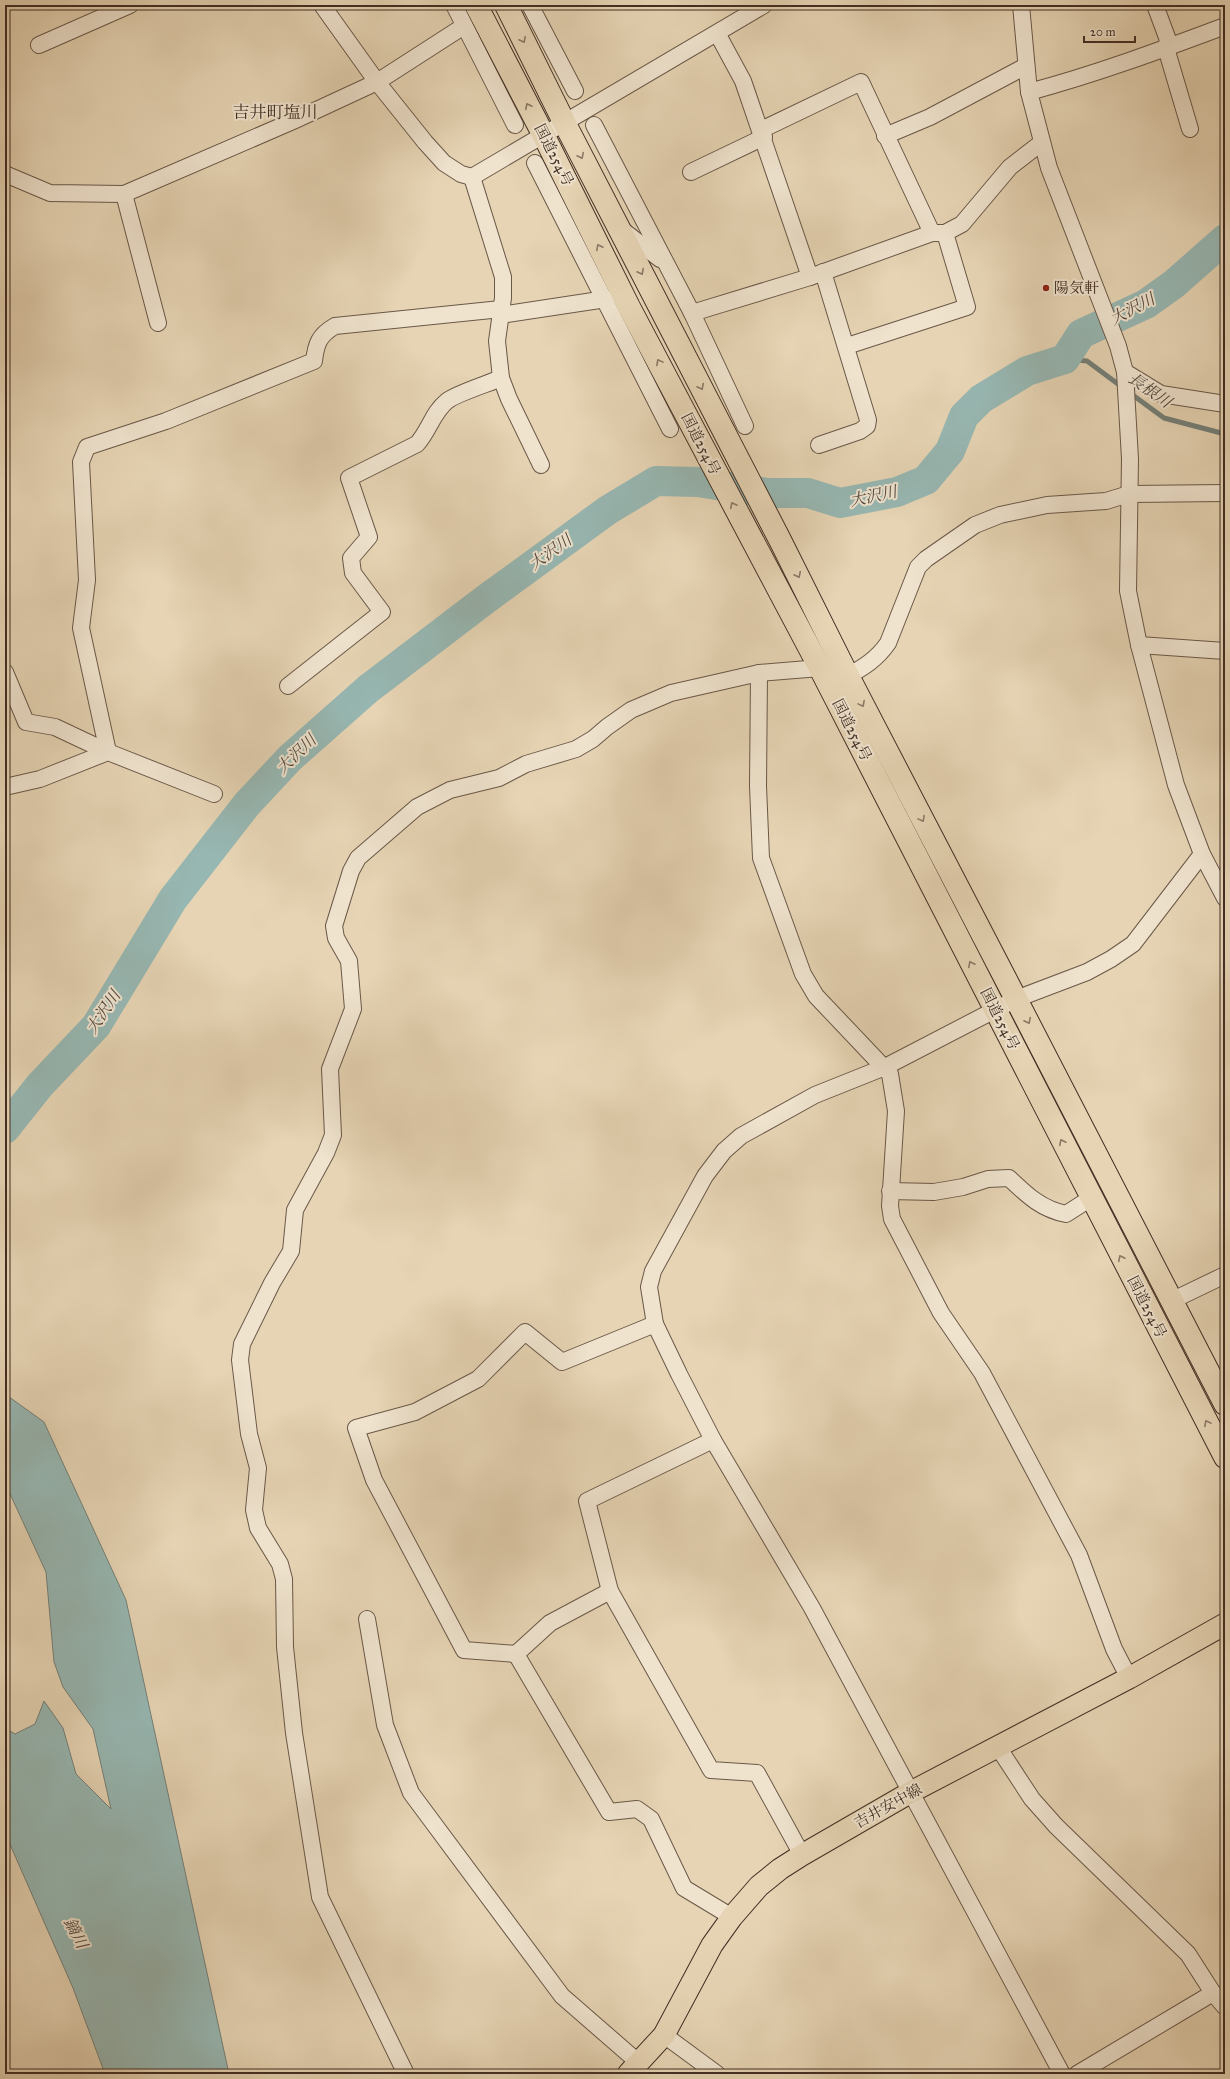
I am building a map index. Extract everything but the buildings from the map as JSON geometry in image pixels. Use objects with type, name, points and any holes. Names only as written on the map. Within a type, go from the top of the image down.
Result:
[{"type":"highway","name":"国道254号","points":[[476,5],[543,134],[629,307],[820,668],[1225,1457]]},
{"type":"highway","name":"国道254号","points":[[506,5],[618,226],[736,431],[780,540],[848,676],[1225,1404]]},
{"type":"main road","name":"吉井安中線","points":[[634,2068],[664,2035],[712,1945],[732,1917],[759,1886],[802,1855],[911,1792],[1129,1678],[1225,1624]]},
{"type":"street","points":[[39,45],[130,5]]},
{"type":"street","points":[[322,5],[377,82],[444,163],[461,174],[472,177],[764,5]]},
{"type":"street","points":[[454,5],[515,125]]},
{"type":"street","points":[[461,5],[499,49]]},
{"type":"street","points":[[530,5],[575,91]]},
{"type":"street","points":[[1021,5],[1029,92],[1041,143],[1049,168],[1118,346],[1125,375],[1129,494],[1128,591],[1139,645],[1176,785],[1202,854],[1225,898]]},
{"type":"street","points":[[1155,5],[1168,40],[1166,48],[1190,129]]},
{"type":"street","points":[[5,174],[50,193],[124,194],[293,121],[377,82],[464,26]]},
{"type":"street","points":[[1029,92],[1068,82],[1225,26]]},
{"type":"street","points":[[717,33],[743,81],[817,275],[847,346],[868,420],[867,426],[860,431],[819,445]]},
{"type":"street","points":[[885,136],[930,117],[1026,66]]},
{"type":"street","points":[[691,172],[861,82],[885,136],[939,233],[967,307],[847,346]]},
{"type":"street","points":[[594,126],[692,313],[736,431]]},
{"type":"street","points":[[692,313],[817,275],[962,224],[1010,167],[1041,143]]},
{"type":"street","points":[[536,163],[606,299],[670,429]]},
{"type":"street","points":[[472,177],[502,277],[503,298],[497,341],[501,378],[508,399],[541,465]]},
{"type":"street","points":[[124,194],[158,323]]},
{"type":"street","points":[[618,226],[664,262]]},
{"type":"street","points":[[108,752],[81,628],[87,580],[81,462],[86,447],[166,421],[314,361],[318,340],[325,332],[335,326],[501,312],[606,299]]},
{"type":"street","points":[[1125,375],[1161,394],[1225,404]]},
{"type":"street","points":[[288,686],[382,612],[353,573],[351,558],[369,537],[349,478],[417,444],[425,436],[436,414],[448,400],[501,378]]},
{"type":"street","points":[[848,676],[866,666],[882,652],[888,643],[918,567],[926,558],[975,525],[1000,515],[1047,506],[1106,501],[1129,494],[1225,493]]},
{"type":"street","points":[[1139,645],[1225,651]]},
{"type":"street","points":[[406,2074],[320,1897],[294,1733],[285,1647],[284,1579],[280,1564],[258,1528],[254,1510],[258,1468],[249,1434],[240,1360],[242,1344],[272,1283],[291,1251],[295,1210],[326,1153],[333,1135],[330,1069],[353,1009],[349,961],[336,938],[334,926],[351,871],[358,858],[417,807],[450,790],[499,778],[526,764],[576,749],[593,739],[607,726],[631,710],[671,692],[759,673],[820,668]]},
{"type":"street","points":[[5,672],[26,722],[55,727],[108,752],[214,794]]},
{"type":"street","points":[[759,673],[758,786],[761,858],[803,974],[816,996],[890,1074],[896,1111],[890,1191],[892,1219],[902,1241],[941,1313],[982,1373],[1079,1555],[1114,1649],[1129,1678]]},
{"type":"street","points":[[5,787],[40,779],[108,752]]},
{"type":"street","points":[[1062,2074],[812,1608],[713,1440],[655,1324],[649,1287],[653,1271],[705,1176],[724,1151],[741,1136],[815,1094],[885,1067],[1016,998],[1087,972],[1111,960],[1133,944],[1202,854]]},
{"type":"street","points":[[890,1191],[934,1192],[963,1187],[988,1179],[1009,1178],[1034,1201],[1051,1211],[1066,1214],[1091,1198]]},
{"type":"street","points":[[1171,1301],[1225,1275]]},
{"type":"street","points":[[610,1591],[550,1623],[516,1654],[464,1650],[374,1480],[356,1428],[415,1412],[478,1379],[525,1332],[562,1362],[655,1324]]},
{"type":"street","points":[[713,1440],[587,1501],[610,1591],[711,1770],[757,1773],[802,1855]]},
{"type":"street","points":[[367,1619],[384,1725],[411,1793],[562,1996],[634,2068]]},
{"type":"street","points":[[516,1654],[609,1812],[637,1809],[651,1819],[684,1888],[732,1917]]},
{"type":"street","points":[[998,1746],[1032,1799],[1188,1954],[1213,1992],[1225,2007]]},
{"type":"street","points":[[1077,2074],[1213,1992]]},
{"type":"street","points":[[664,2035],[717,2074]]},
{"type":"water","name":"鏑川","points":[[5,1394],[44,1422],[126,1600],[229,2074],[105,2074],[73,1988],[5,1833],[5,1728],[15,1734],[35,1724],[44,1701],[63,1728],[76,1774],[111,1809],[93,1729],[63,1687],[54,1662],[46,1572],[5,1483]]},
{"type":"waterway","name":"大沢川","points":[[5,1129],[40,1085],[96,1026],[173,899],[247,804],[290,758],[368,689],[486,599],[608,510],[656,481],[698,482],[767,493],[808,493],[840,503],[897,492],[926,480],[950,451],[964,416],[981,399],[1027,371],[1065,359],[1081,334],[1146,304],[1174,284],[1225,239]]},
{"type":"waterway","name":"長根川","points":[[1065,359],[1087,361],[1122,387]]},
{"type":"waterway","name":"長根川","points":[[1130,393],[1164,418],[1225,434]]},
{"type":"place","name":"陽気軒","points":[[1046,288]]},
{"type":"district","name":"吉井町塩川","points":[[275,112]]}]
